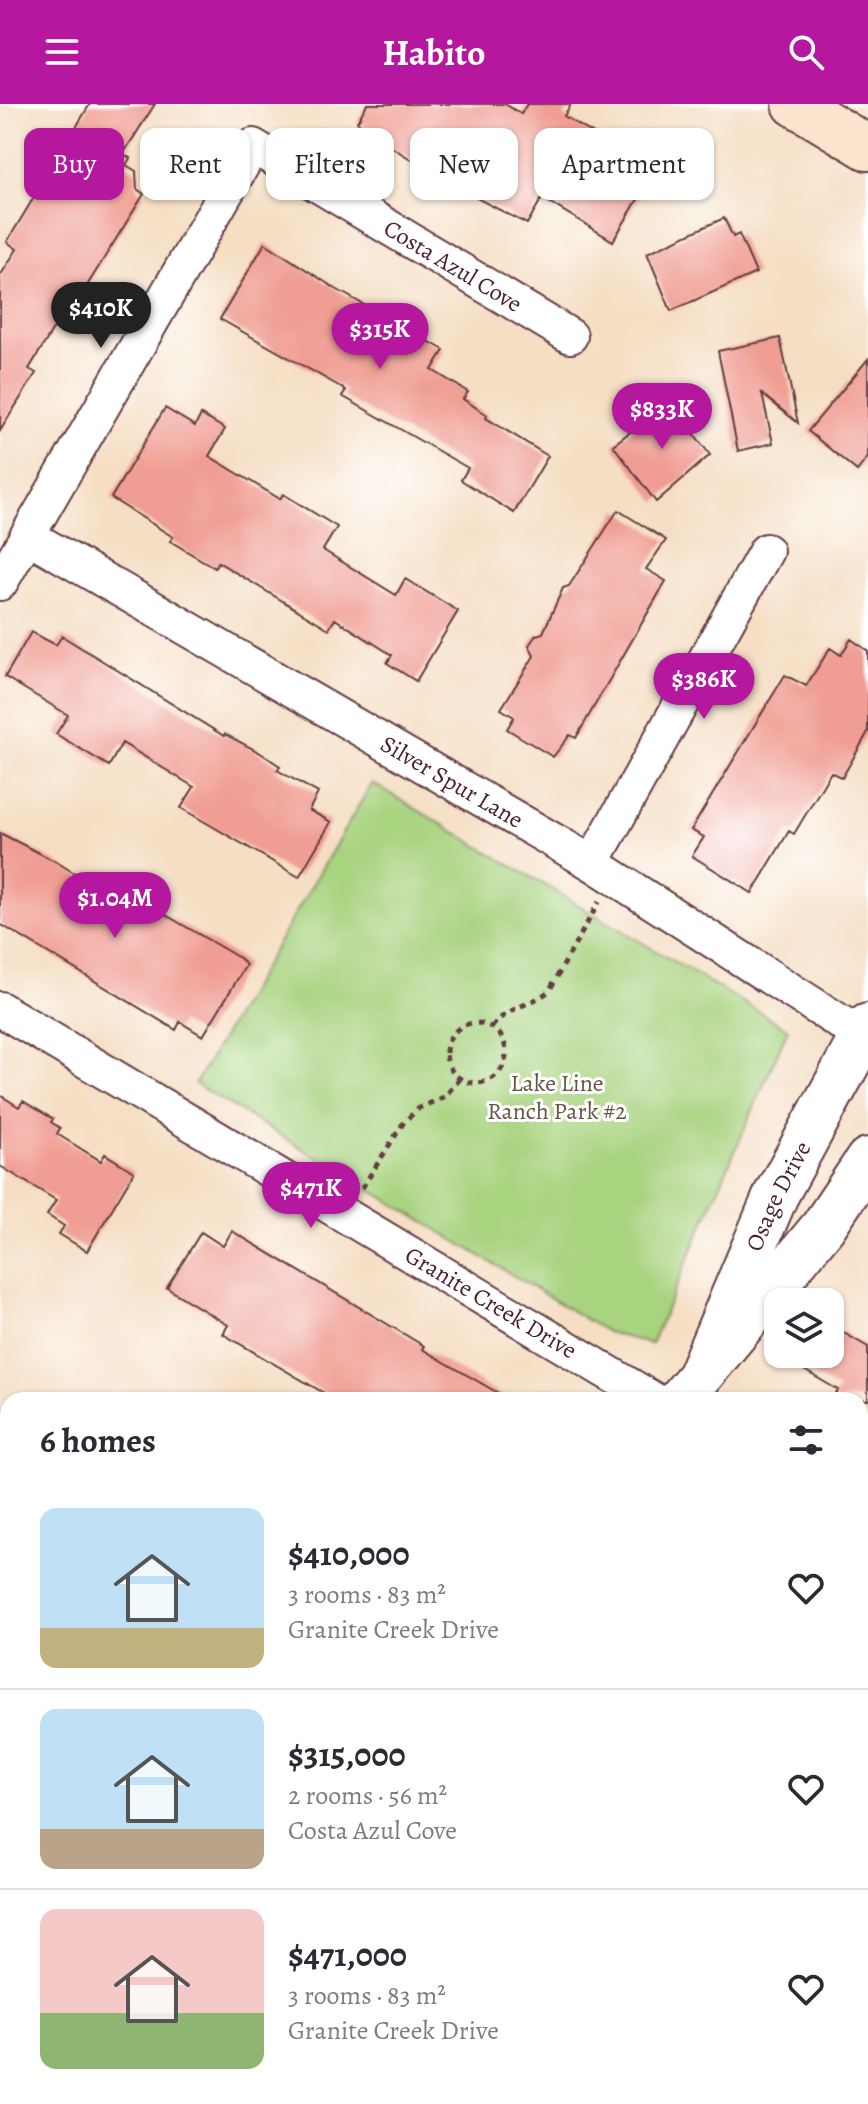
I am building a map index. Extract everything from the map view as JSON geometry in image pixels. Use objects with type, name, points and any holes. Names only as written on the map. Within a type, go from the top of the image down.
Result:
[{"type":"main road","points":[[795,104],[868,148]]},
{"type":"street","name":"Costa Azul Cove","points":[[28,536],[253,146],[570,336]]},
{"type":"street","points":[[0,583],[28,536]]},
{"type":"street","name":"Silver Spur Lane","points":[[28,536],[603,870],[866,1034]]},
{"type":"street","points":[[603,870],[766,551]]},
{"type":"street","name":"Granite Creek Drive","points":[[0,1009],[640,1392]]},
{"type":"street","name":"Osage Drive","points":[[691,1386],[776,1195],[866,1034]]},
{"type":"street","name":"Osage Drive","points":[[691,1386],[823,1227],[868,1160]]},
{"type":"path","points":[[492,1027],[514,1007],[536,1001],[549,991],[603,870]]},
{"type":"path","points":[[472,1023],[492,1027],[505,1043],[505,1064],[499,1073],[482,1083],[460,1079],[446,1060],[448,1041],[462,1026],[472,1023]]},
{"type":"path","points":[[345,1217],[404,1122],[419,1108],[444,1097],[460,1079]]},
{"type":"green space","name":"Lake Line Ranch Park #2","points":[[372,783],[788,1029],[651,1344],[607,1332],[195,1084]]},
{"type":"building","points":[[90,104],[155,104],[124,152],[124,128],[76,128]]},
{"type":"building","points":[[367,104],[505,104],[521,114],[527,104],[571,104],[564,116],[584,128],[534,128],[534,200],[541,200],[527,224],[480,200],[518,200],[518,128],[410,128],[410,159],[394,149],[394,128],[367,128],[357,122]]},
{"type":"building","points":[[124,155],[130,158],[126,165],[136,171],[140,200],[60,329],[55,326],[29,369],[36,373],[0,431],[0,276],[17,249],[7,242],[32,200],[124,200]]},
{"type":"building","points":[[545,200],[637,200],[613,241]]},
{"type":"building","points":[[724,218],[733,237],[739,234],[756,273],[671,311],[647,253]]},
{"type":"building","points":[[265,243],[336,289],[444,350],[432,370],[468,392],[463,399],[487,415],[486,418],[548,456],[514,513],[461,480],[468,468],[342,396],[346,390],[220,319]]},
{"type":"building","points":[[780,338],[798,423],[762,394],[773,443],[738,451],[718,351]]},
{"type":"building","points":[[868,359],[868,457],[857,471],[808,431]]},
{"type":"building","points":[[670,402],[710,455],[656,502],[613,445]]},
{"type":"building","points":[[165,408],[195,426],[201,415],[225,429],[209,456],[280,499],[283,494],[337,527],[323,550],[396,595],[405,579],[458,611],[416,681],[387,663],[392,655],[335,619],[329,629],[218,562],[215,568],[170,541],[173,537],[111,498]]},
{"type":"building","points":[[618,510],[666,540],[646,569],[666,581],[576,738],[570,735],[553,757],[507,729],[514,717],[501,709],[534,656],[529,645],[536,635],[543,633],[563,588],[569,586]]},
{"type":"building","points":[[31,632],[56,645],[62,636],[224,736],[259,752],[280,766],[277,770],[318,793],[309,810],[331,822],[299,877],[181,808],[194,787],[122,743],[109,766],[56,734],[68,715],[5,677]]},
{"type":"building","points":[[851,639],[868,651],[868,732],[842,778],[831,772],[794,834],[789,831],[752,893],[692,856],[704,837],[691,830],[785,675],[806,686],[830,648],[841,655]]},
{"type":"building","points":[[0,833],[55,861],[124,904],[130,894],[241,959],[246,965],[203,1036],[180,1022],[176,1030],[0,924]]},
{"type":"building","points":[[0,1095],[19,1107],[23,1101],[53,1119],[51,1122],[60,1128],[57,1134],[101,1161],[105,1154],[134,1172],[87,1251],[59,1234],[64,1226],[47,1215],[56,1200],[0,1166]]},
{"type":"building","points":[[232,1231],[496,1392],[322,1392],[223,1334],[228,1325],[167,1288],[201,1232],[223,1246]]},
{"type":"building","points":[[844,1333],[868,1347],[868,1392],[838,1390],[801,1368],[844,1368]]}]
